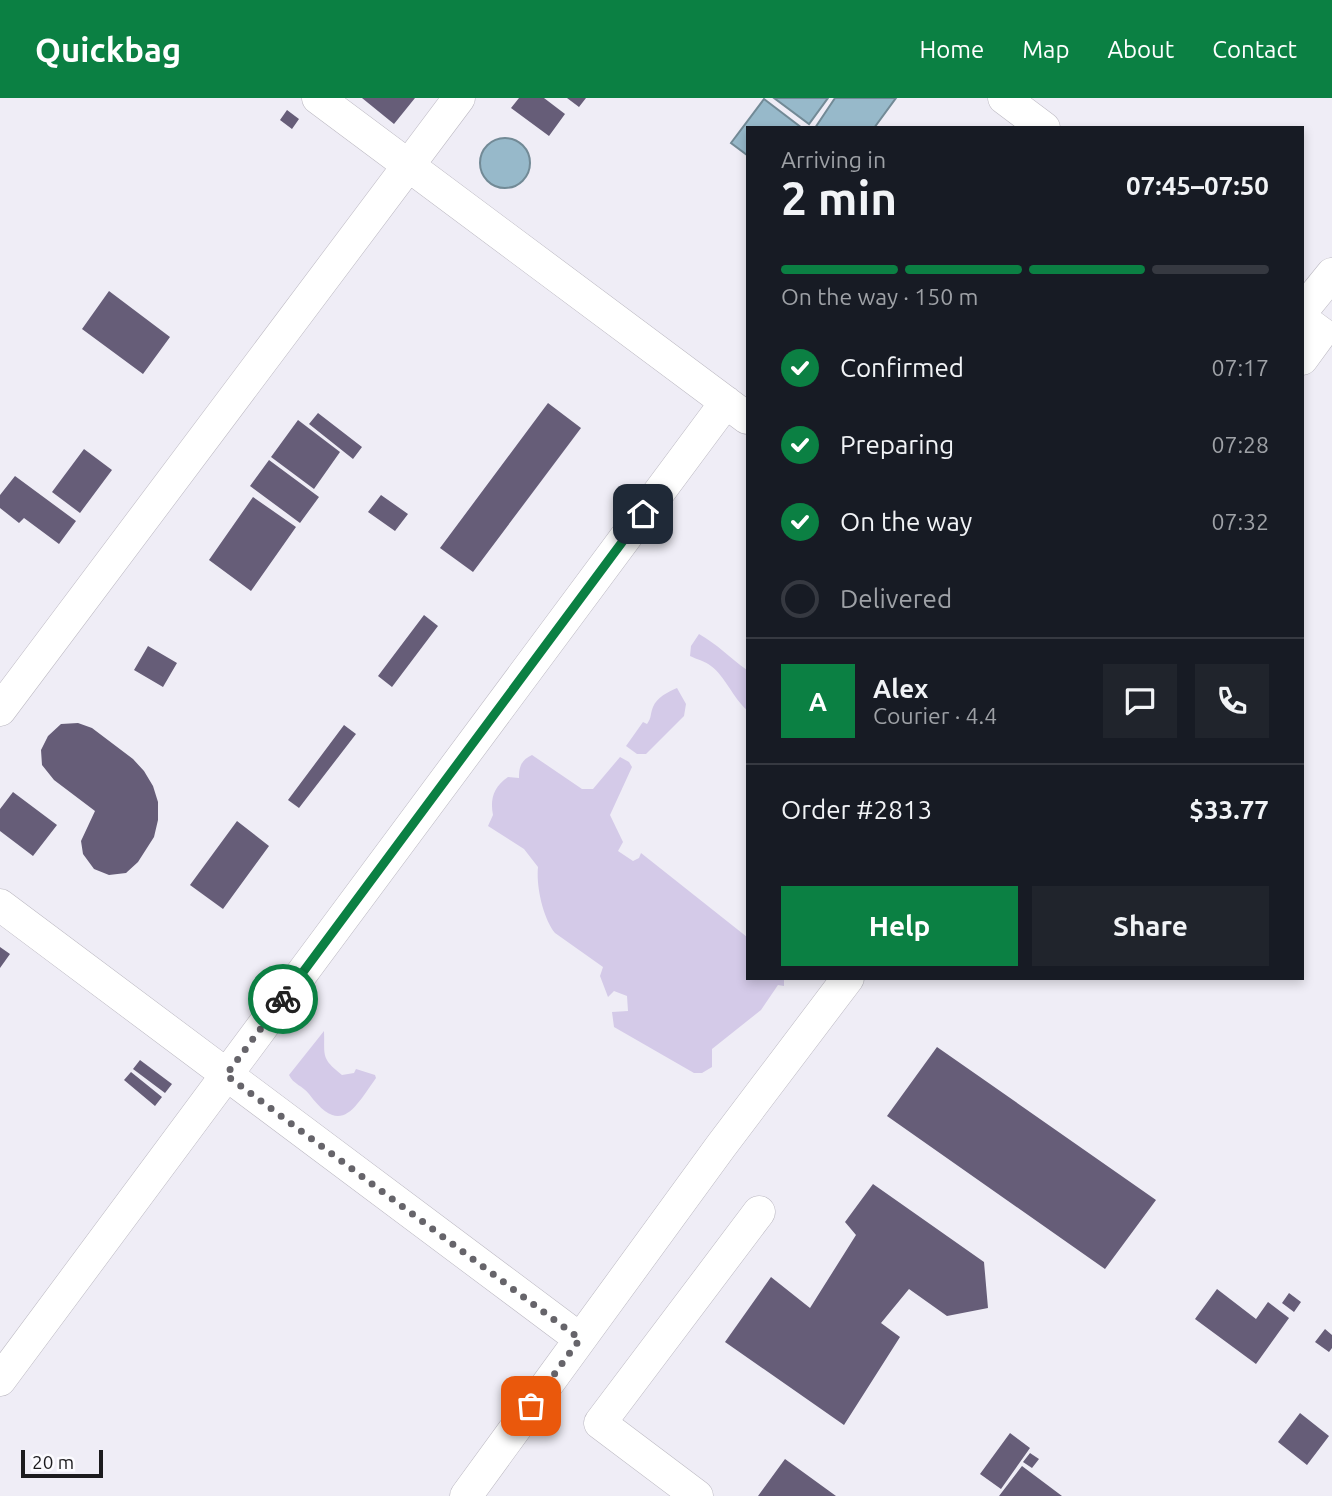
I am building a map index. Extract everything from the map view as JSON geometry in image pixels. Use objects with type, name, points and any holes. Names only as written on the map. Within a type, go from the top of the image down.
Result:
[{"type":"lane","points":[[0,1380],[226,1075],[737,410],[318,98]]},
{"type":"lane","points":[[0,710],[459,98]]},
{"type":"lane","points":[[1004,98],[1041,126]]},
{"type":"lane","points":[[1304,309],[1332,274]]},
{"type":"lane","points":[[1304,320],[1321,333],[1304,356]]},
{"type":"lane","points":[[0,905],[580,1339]]},
{"type":"lane","points":[[466,1496],[721,1146],[846,980]]},
{"type":"lane","points":[[697,1496],[600,1423],[759,1212]]},
{"type":"shaded area","points":[[699,634],[746,669],[746,709],[716,670],[690,656],[691,646]]},
{"type":"shaded area","points":[[677,688],[686,704],[684,716],[646,754],[637,754],[626,746],[643,722],[647,724],[657,700]]},
{"type":"shaded area","points":[[532,755],[582,789],[593,789],[620,757],[629,762],[632,767],[610,815],[623,842],[618,851],[633,861],[639,858],[641,853],[746,936],[746,980],[784,980],[784,986],[778,985],[761,1010],[712,1049],[712,1067],[702,1073],[694,1073],[614,1027],[612,1012],[628,1011],[627,996],[614,991],[608,997],[600,976],[603,967],[555,933],[541,902],[538,867],[524,849],[488,826],[493,815],[492,799],[496,789],[508,777],[519,778],[519,770],[525,759]]},
{"type":"shaded area","points":[[324,1031],[325,1056],[335,1069],[342,1075],[354,1073],[356,1069],[375,1075],[376,1078],[354,1108],[338,1116],[320,1107],[289,1075]]},
{"type":"water","points":[[774,98],[828,98],[809,124]]},
{"type":"water","points":[[835,98],[896,98],[875,126],[816,126]]},
{"type":"water","points":[[764,99],[799,126],[746,126],[746,154],[731,143]]},
{"type":"water","points":[[505,138],[522,146],[530,163],[522,180],[505,188],[488,180],[480,163],[488,146]]},
{"type":"building","points":[[362,98],[415,98],[394,124]]},
{"type":"building","points":[[519,98],[544,98],[565,114],[549,136],[511,108]]},
{"type":"building","points":[[567,98],[586,98],[579,107]]},
{"type":"building","points":[[287,110],[299,119],[292,129],[280,120]]},
{"type":"building","points":[[109,291],[170,337],[143,374],[82,329]]},
{"type":"building","points":[[548,403],[581,428],[473,572],[440,548]]},
{"type":"building","points":[[318,413],[362,447],[353,459],[309,424]]},
{"type":"building","points":[[298,420],[340,452],[314,489],[271,457]]},
{"type":"building","points":[[84,449],[112,470],[80,513],[52,492]]},
{"type":"building","points":[[269,460],[319,497],[300,523],[250,486]]},
{"type":"building","points":[[15,476],[76,521],[59,544],[24,518],[19,523],[0,508],[0,495]]},
{"type":"building","points":[[381,495],[408,514],[395,531],[368,512]]},
{"type":"building","points":[[253,497],[296,527],[251,591],[209,560]]},
{"type":"building","points":[[424,615],[438,626],[392,687],[378,676]]},
{"type":"building","points":[[148,646],[177,663],[163,687],[134,670]]},
{"type":"building","points":[[78,723],[92,728],[133,759],[153,786],[158,802],[154,837],[138,862],[126,873],[109,875],[94,869],[83,854],[81,841],[95,811],[54,780],[42,765],[41,750],[48,736],[61,724]]},
{"type":"building","points":[[344,725],[356,734],[299,808],[288,800]]},
{"type":"building","points":[[13,792],[57,825],[33,856],[0,831],[0,809]]},
{"type":"building","points":[[237,821],[269,846],[223,909],[190,885]]},
{"type":"building","points":[[0,947],[10,954],[0,968]]},
{"type":"building","points":[[937,1047],[1156,1200],[1105,1269],[887,1116]]},
{"type":"building","points":[[140,1060],[172,1084],[165,1093],[133,1069]]},
{"type":"building","points":[[131,1072],[162,1097],[155,1106],[124,1080]]},
{"type":"building","points":[[873,1184],[984,1262],[988,1308],[947,1316],[909,1289],[881,1323],[900,1337],[844,1425],[725,1342],[771,1277],[810,1308],[856,1235],[845,1222]]},
{"type":"building","points":[[1217,1289],[1256,1319],[1268,1302],[1289,1318],[1256,1364],[1195,1319]]},
{"type":"building","points":[[1289,1293],[1301,1302],[1294,1312],[1282,1303]]},
{"type":"building","points":[[1325,1329],[1332,1335],[1332,1348],[1329,1352],[1315,1342]]},
{"type":"building","points":[[1300,1413],[1329,1436],[1307,1465],[1278,1442]]},
{"type":"building","points":[[1010,1433],[1030,1448],[1001,1489],[980,1474]]},
{"type":"building","points":[[1030,1453],[1039,1459],[1032,1468],[1023,1462]]},
{"type":"building","points":[[785,1459],[836,1496],[758,1496]]},
{"type":"building","points":[[1022,1466],[1062,1496],[999,1496]]},
{"type":"way so far","points":[[283,999],[226,1075],[580,1339],[531,1406]]},
{"type":"route","points":[[283,999],[643,514]]}]
